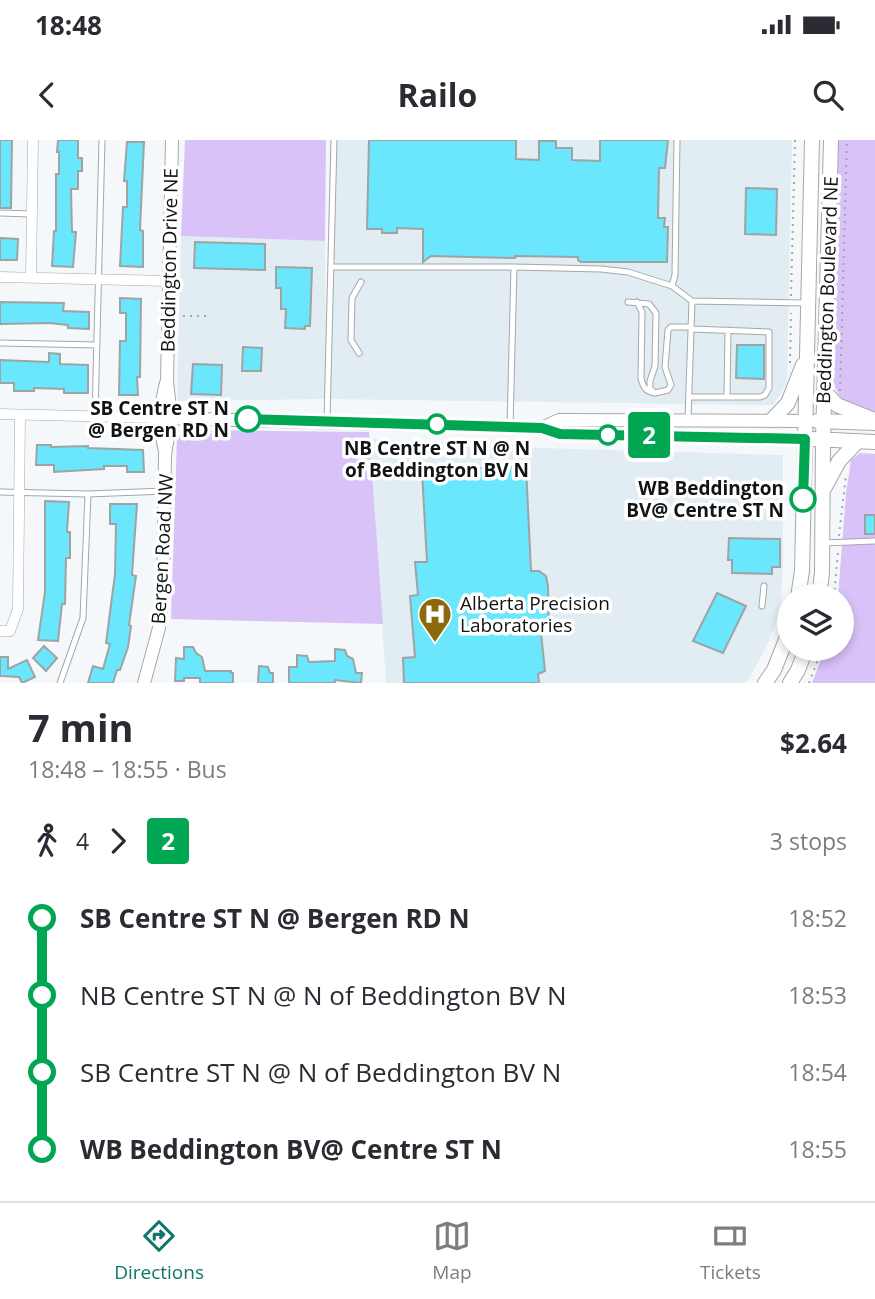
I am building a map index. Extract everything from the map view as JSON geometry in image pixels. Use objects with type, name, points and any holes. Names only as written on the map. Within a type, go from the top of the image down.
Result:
[{"type":"main road","name":"Beddington Boulevard NE","points":[[800,584],[812,140]]},
{"type":"main road","name":"Beddington Boulevard NE","points":[[820,584],[824,421],[832,394],[831,140]]},
{"type":"main road","points":[[772,420],[793,394],[808,347]]},
{"type":"main road","points":[[832,394],[837,405],[875,422]]},
{"type":"main road","points":[[805,430],[824,421],[875,422]]},
{"type":"main road","points":[[805,430],[823,440],[875,442]]},
{"type":"main road","points":[[823,491],[839,461],[858,441]]},
{"type":"main road","points":[[765,683],[778,661]]},
{"type":"main road","points":[[790,683],[801,661]]},
{"type":"street","points":[[31,277],[33,140]]},
{"type":"street","name":"Beddington Drive NE","points":[[166,418],[172,406],[167,381],[172,140]]},
{"type":"street","points":[[0,277],[169,281]]},
{"type":"street","points":[[0,414],[542,428],[560,434],[805,430]]},
{"type":"street","points":[[0,631],[10,631],[18,609],[20,415]]},
{"type":"street","name":"Bergen Road NW","points":[[144,683],[161,610],[165,455],[161,436],[166,418]]},
{"type":"street","points":[[542,428],[559,419],[688,419],[772,420],[805,430]]},
{"type":"lane","points":[[95,416],[102,140]]},
{"type":"lane","points":[[327,421],[334,140]]},
{"type":"lane","points":[[672,286],[675,275],[677,140]]},
{"type":"lane","points":[[0,213],[32,214]]},
{"type":"lane","points":[[331,267],[601,269],[628,272],[672,286],[692,301],[809,303]]},
{"type":"lane","points":[[510,427],[514,267]]},
{"type":"lane","points":[[359,353],[351,340],[352,298],[361,282]]},
{"type":"lane","points":[[688,419],[692,301]]},
{"type":"lane","points":[[628,302],[649,304],[656,313],[656,366],[650,381],[650,388],[655,393]]},
{"type":"lane","points":[[637,302],[642,312],[640,377],[644,388],[655,393],[668,390],[671,385],[665,367],[668,330],[671,327],[769,332],[769,388],[765,395],[689,397]]},
{"type":"lane","points":[[727,397],[728,330]]},
{"type":"lane","points":[[0,343],[97,345]]},
{"type":"lane","points":[[0,492],[88,494],[165,491]]},
{"type":"lane","points":[[60,683],[83,618],[88,494]]},
{"type":"lane","points":[[822,543],[875,541]]},
{"type":"lane","points":[[762,606],[764,586]]},
{"type":"path","points":[[790,369],[795,140]]},
{"type":"path","points":[[832,394],[847,140]]},
{"type":"path","points":[[183,316],[206,316]]},
{"type":"path","points":[[835,584],[847,469]]},
{"type":"path","points":[[809,683],[817,661]]},
{"type":"shaded area","points":[[185,140],[326,140],[325,241],[181,236]]},
{"type":"shaded area","points":[[330,140],[792,140],[787,383],[773,405],[325,399],[177,401],[181,236],[325,241],[326,346]]},
{"type":"shaded area","points":[[838,140],[875,140],[875,412],[848,404],[839,395],[833,381]]},
{"type":"shaded area","points":[[190,430],[369,432],[383,624],[171,619],[177,438]]},
{"type":"shaded area","points":[[370,439],[540,448],[783,455],[783,567],[782,584],[777,584],[777,620],[767,645],[745,683],[386,683]]},
{"type":"shaded area","points":[[860,453],[875,454],[875,683],[812,683],[820,661],[854,661],[854,584],[839,584],[851,460]]},
{"type":"building","points":[[0,140],[12,140],[11,208],[0,208]]},
{"type":"building","points":[[58,140],[78,140],[78,158],[82,158],[82,171],[78,171],[78,189],[71,189],[72,232],[76,232],[73,267],[52,266],[56,231],[56,174],[59,174]]},
{"type":"building","points":[[369,140],[516,140],[516,159],[539,160],[539,141],[556,141],[556,148],[572,148],[572,160],[600,161],[600,140],[668,140],[665,168],[659,168],[658,218],[665,218],[664,227],[668,227],[667,262],[581,262],[578,257],[431,256],[423,262],[423,229],[397,228],[397,233],[382,233],[382,229],[367,229]]},
{"type":"building","points":[[127,142],[144,142],[140,230],[143,231],[143,267],[120,266],[123,207],[127,207],[127,181],[124,181]]},
{"type":"building","points":[[746,188],[777,189],[776,235],[745,234]]},
{"type":"building","points":[[0,238],[18,239],[17,260],[0,260]]},
{"type":"building","points":[[195,242],[265,244],[265,270],[194,268]]},
{"type":"building","points":[[276,267],[312,268],[310,326],[305,326],[305,329],[285,328],[286,309],[281,309],[281,288],[276,288]]},
{"type":"building","points":[[120,298],[141,299],[138,395],[119,395],[120,341],[126,341],[126,313],[120,313]]},
{"type":"building","points":[[0,302],[64,303],[63,311],[89,312],[89,329],[68,328],[68,325],[49,323],[0,324]]},
{"type":"building","points":[[737,345],[764,345],[764,379],[736,378]]},
{"type":"building","points":[[243,347],[262,348],[261,371],[242,371]]},
{"type":"building","points":[[49,353],[60,354],[60,364],[88,365],[88,393],[64,393],[64,389],[34,388],[34,391],[14,391],[14,383],[0,383],[0,360],[49,362]]},
{"type":"building","points":[[193,364],[222,365],[221,395],[191,394]]},
{"type":"building","points":[[37,445],[143,450],[144,472],[127,472],[127,466],[104,466],[104,469],[54,472],[54,465],[36,465]]},
{"type":"building","points":[[526,466],[531,571],[539,571],[546,576],[548,586],[549,633],[541,633],[545,671],[538,674],[539,683],[404,683],[403,658],[415,657],[410,596],[418,595],[415,562],[427,562],[422,471]]},
{"type":"building","points":[[45,501],[69,502],[67,532],[70,532],[70,558],[66,558],[65,604],[62,604],[58,641],[38,640],[45,592]]},
{"type":"building","points":[[110,504],[137,504],[132,575],[136,576],[131,626],[128,647],[113,683],[88,683],[93,666],[103,669],[110,644],[106,643],[115,574],[116,524],[110,524]]},
{"type":"building","points":[[865,515],[875,515],[875,534],[865,534]]},
{"type":"building","points":[[729,538],[780,539],[780,567],[772,567],[772,574],[732,573],[732,560],[728,560]]},
{"type":"building","points":[[717,593],[746,606],[723,653],[693,641]]},
{"type":"building","points":[[44,646],[57,658],[46,671],[33,658]]},
{"type":"building","points":[[184,647],[193,647],[202,657],[205,671],[231,671],[233,683],[200,683],[200,678],[175,681],[176,658],[184,659]]},
{"type":"building","points":[[335,649],[345,650],[347,656],[353,659],[356,673],[362,673],[361,683],[335,680],[335,683],[289,683],[289,667],[297,667],[297,655],[307,656],[309,662],[335,661]]},
{"type":"building","points":[[0,657],[8,657],[8,669],[27,660],[35,677],[22,683],[19,677],[0,676]]},
{"type":"building","points":[[259,666],[268,667],[270,673],[273,673],[273,683],[258,683]]},
{"type":"bus line","name":"2","points":[[248,419],[542,428],[560,434],[805,439],[803,499]]},
{"type":"place","name":"SB Centre ST N @ Bergen RD N","points":[[248,419]]},
{"type":"place","name":"NB Centre ST N @ N of Beddington BV N","points":[[437,424]]},
{"type":"place","name":"WB Beddington BV@ Centre ST N","points":[[803,499]]},
{"type":"place","name":"Alberta Precision Laboratories","points":[[435,644]]}]
